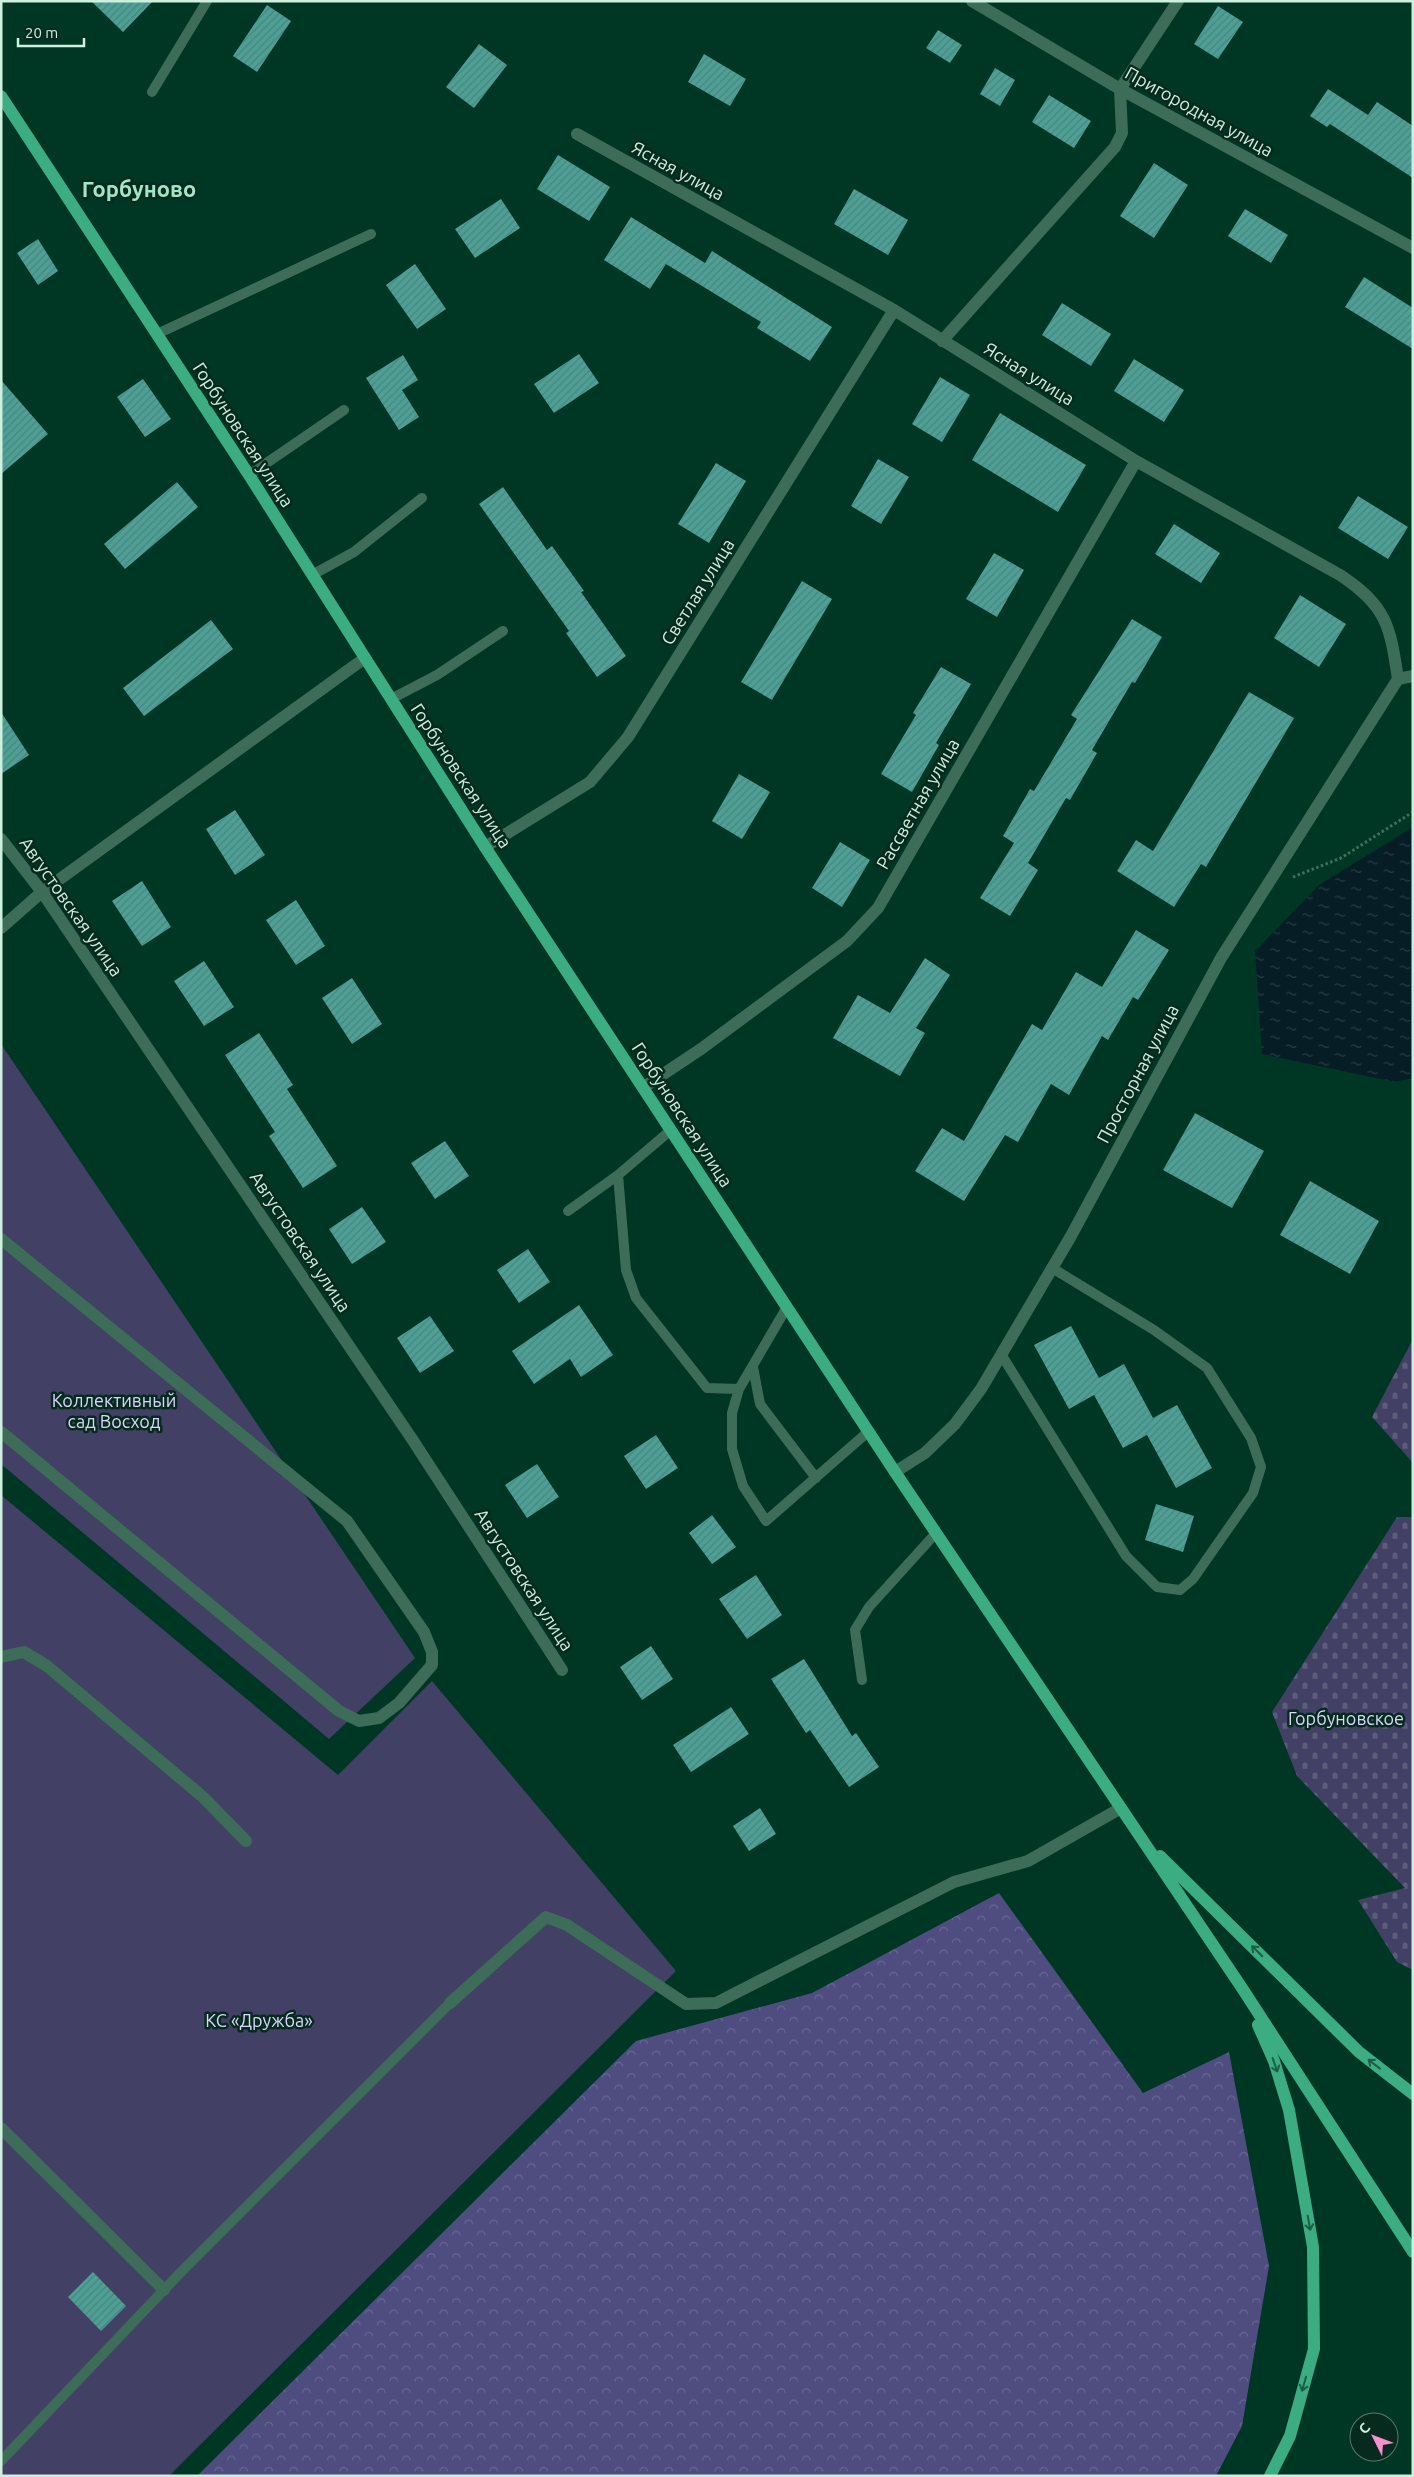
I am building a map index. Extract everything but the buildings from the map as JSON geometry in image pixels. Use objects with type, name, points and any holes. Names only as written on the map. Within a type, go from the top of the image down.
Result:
[{"type":"main road","name":"Горбуновская улица","points":[[1,96],[248,474],[485,847],[895,1472],[1141,1836]]},
{"type":"main road","points":[[1141,1836],[1413,2252]]},
{"type":"main road","points":[[1141,1836],[1359,2052],[1413,2094]]},
{"type":"main road","points":[[1242,1988],[1274,2061],[1289,2110],[1313,2246],[1314,2349],[1290,2436],[1270,2476]]},
{"type":"street","name":"Пригородная улица","points":[[972,1],[1120,89],[1413,248]]},
{"type":"street","points":[[942,340],[1115,147],[1122,133],[1120,89],[1178,1]]},
{"type":"street","name":"Ясная улица","points":[[577,134],[894,310],[1136,461],[1356,586],[1381,611],[1393,646],[1398,679]]},
{"type":"street","name":"Светлая улица","points":[[485,847],[590,782],[628,737],[894,310]]},
{"type":"street","name":"Рассветная улица","points":[[644,1087],[701,1049],[847,941],[878,908],[1136,461]]},
{"type":"street","points":[[1,928],[42,892],[365,658]]},
{"type":"street","points":[[1398,679],[1413,676]]},
{"type":"street","name":"Просторная улица","points":[[895,1472],[925,1452],[954,1424],[981,1389],[1052,1268],[1221,958],[1398,679]]},
{"type":"street","name":"Августовская улица","points":[[1,838],[42,892],[412,1439],[562,1670]]},
{"type":"street","points":[[1,1239],[347,1520],[424,1632],[432,1652],[432,1665],[399,1704],[378,1718],[359,1721],[339,1710],[1,1432]]},
{"type":"street","points":[[1,1657],[24,1652],[47,1666],[203,1797],[246,1841]]},
{"type":"street","points":[[450,2003],[546,1917],[566,1925],[686,2004],[716,2003],[954,1882],[1028,1861],[1121,1808]]},
{"type":"street","points":[[1,2128],[164,2290]]},
{"type":"lane","points":[[152,92],[207,1]]},
{"type":"lane","points":[[157,334],[371,234]]},
{"type":"lane","points":[[248,474],[344,410]]},
{"type":"lane","points":[[312,575],[354,552],[422,498]]},
{"type":"lane","points":[[391,699],[437,675],[504,631]]},
{"type":"lane","points":[[568,1211],[618,1175],[671,1130]]},
{"type":"lane","points":[[618,1175],[626,1270],[636,1298],[707,1388],[739,1389]]},
{"type":"lane","points":[[1001,1354],[1126,1556],[1157,1586],[1180,1590],[1193,1580],[1254,1493],[1261,1467],[1251,1438],[1207,1368],[1154,1330],[1052,1268]]},
{"type":"lane","points":[[787,1307],[739,1389],[732,1413],[732,1449],[743,1486],[766,1521],[869,1431]]},
{"type":"lane","points":[[753,1367],[760,1404],[816,1478]]},
{"type":"lane","points":[[862,1680],[855,1630],[869,1607],[936,1533]]},
{"type":"lane","points":[[1,2461],[164,2290],[450,2003]]},
{"type":"path","points":[[1266,887],[1341,858],[1413,812]]},
{"type":"green space","name":"Коллективный сад Восход","points":[[1,1044],[415,1658],[329,1739],[1,1464]]},
{"type":"green space","points":[[1413,1339],[1413,1463],[1372,1417]]},
{"type":"green space","name":"КС «Дружба»","points":[[1,1495],[338,1775],[432,1681],[676,1971],[169,2476],[1,2476]]},
{"type":"green space","name":"Горбуновское","points":[[1397,1517],[1413,1517],[1413,1970],[1397,1962],[1358,1900],[1405,1888],[1297,1776],[1272,1712]]},
{"type":"green space","points":[[999,1893],[1143,2093],[1229,2052],[1269,2266],[1242,2426],[1216,2476],[197,2476],[636,2041],[812,1993]]},
{"type":"water","points":[[1413,827],[1413,1078],[1395,1082],[1262,1054],[1255,951],[1319,885]]},
{"type":"district","name":"Горбуново","points":[[139,189]]}]
